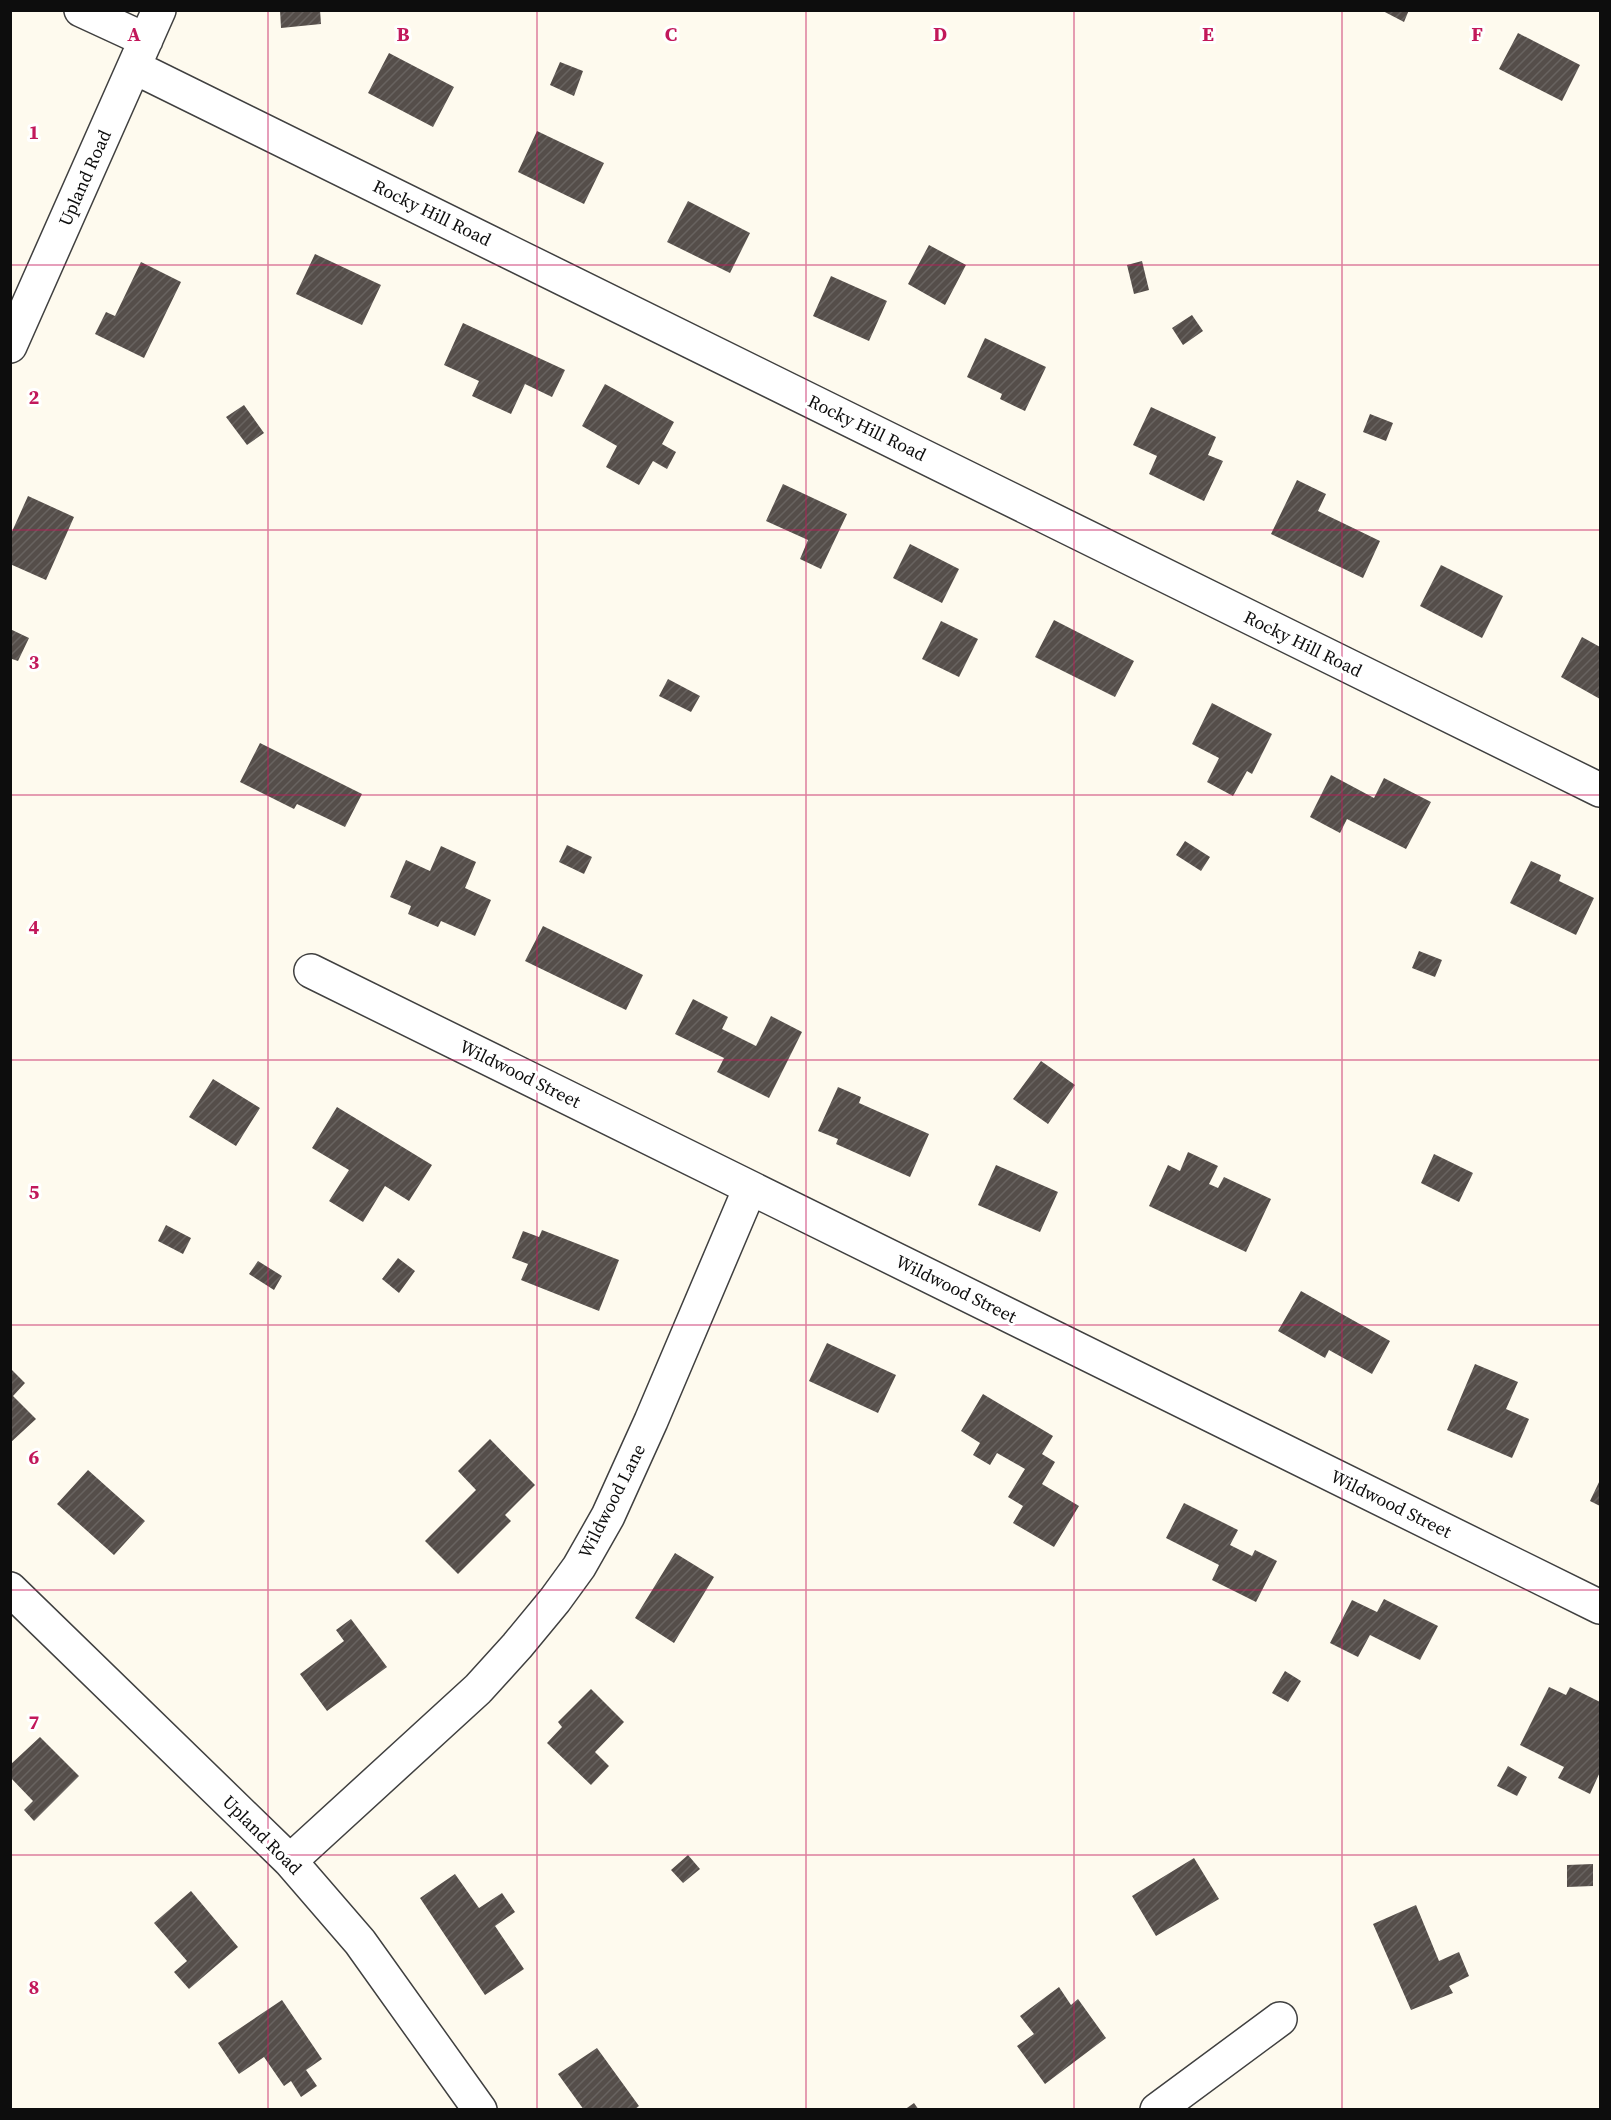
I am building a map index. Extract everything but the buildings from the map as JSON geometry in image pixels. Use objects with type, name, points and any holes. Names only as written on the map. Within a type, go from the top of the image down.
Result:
[{"type":"street","name":"Rocky Hill Road","points":[[81,10],[140,53],[1600,790]]},
{"type":"street","name":"Upland Road","points":[[10,346],[159,10]]},
{"type":"street","name":"Wildwood Street","points":[[311,971],[1600,1607]]},
{"type":"street","name":"Wildwood Lane","points":[[290,1861],[478,1689],[540,1618],[579,1567],[608,1516],[750,1188]]},
{"type":"street","name":"Upland Road","points":[[10,1589],[290,1861],[360,1942],[480,2109]]},
{"type":"street","points":[[1157,2109],[1280,2019]]}]
